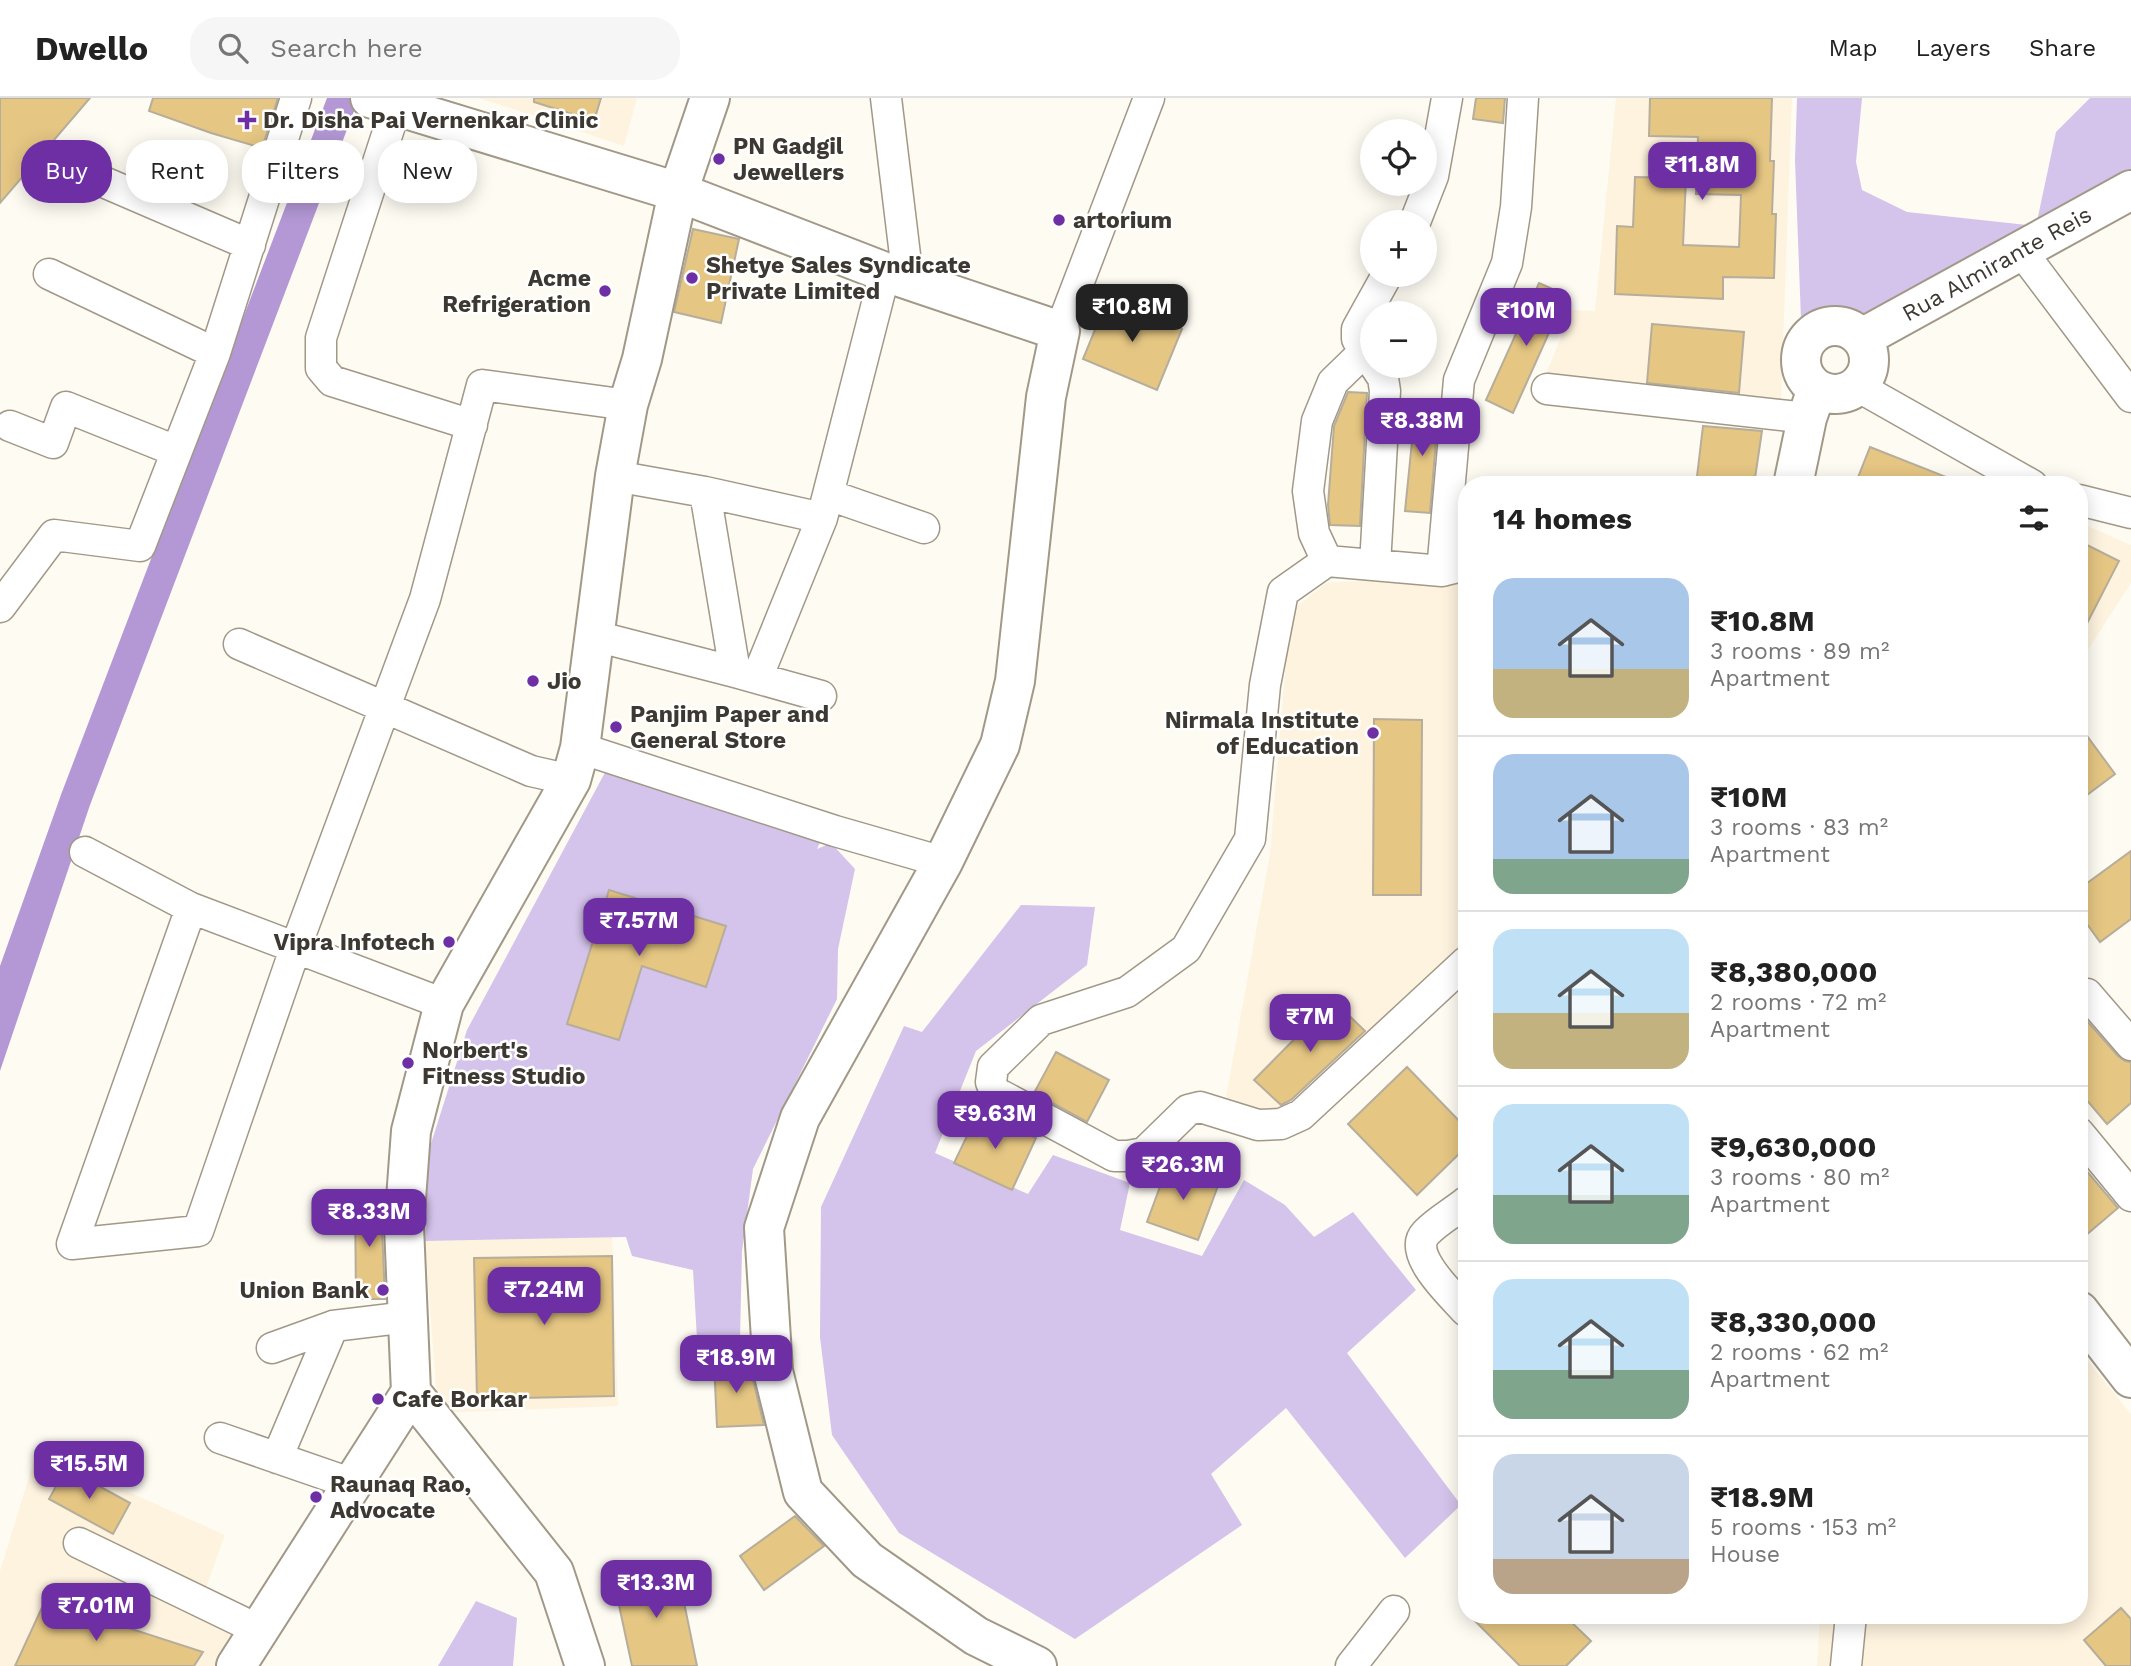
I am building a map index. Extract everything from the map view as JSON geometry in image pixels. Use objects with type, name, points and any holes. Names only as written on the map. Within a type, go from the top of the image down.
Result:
[{"type":"main road","points":[[236,1666],[411,1392],[404,1226],[411,1131],[444,1004],[575,764],[595,636],[615,476],[628,405],[642,359],[678,192],[710,98]]},
{"type":"main road","points":[[381,102],[678,192],[896,276],[1060,331],[1046,397],[1015,681],[1000,745],[943,862],[800,1118],[764,1228],[773,1371],[803,1493],[867,1560],[976,1636],[1037,1666]]},
{"type":"main road","name":"Rua Almirante Reis","points":[[1862,338],[2131,190]]},
{"type":"main road","points":[[1795,476],[1812,404],[1809,382],[1801,362],[1802,351],[1807,341],[1822,327],[1844,327],[1854,331],[1868,348],[1869,369],[1864,378],[1848,392],[1827,393],[1812,404]]},
{"type":"main road","points":[[2088,1323],[2131,1378]]},
{"type":"main road","points":[[411,1392],[554,1572],[585,1666]]},
{"type":"street","points":[[0,607],[54,536],[139,546],[215,353],[296,98]]},
{"type":"street","points":[[746,675],[825,506],[896,276],[886,98]]},
{"type":"street","points":[[1060,331],[1149,98]]},
{"type":"street","points":[[1420,210],[1433,176],[1447,98]]},
{"type":"street","points":[[1458,969],[1301,1115],[1280,1124],[1258,1125],[1200,1107],[1188,1110],[1144,1153],[1114,1156],[995,1092],[991,1082],[993,1067],[1041,1020],[1127,992],[1186,948],[1250,839],[1265,685],[1283,592],[1327,561],[1454,568],[1459,380],[1507,263],[1516,207],[1523,98]]},
{"type":"street","points":[[381,102],[321,338],[321,368],[332,381],[472,425]]},
{"type":"street","points":[[112,186],[250,245]]},
{"type":"street","points":[[2022,252],[2131,397]]},
{"type":"street","points":[[49,274],[215,353]]},
{"type":"street","points":[[1360,324],[1357,339],[1360,344]]},
{"type":"street","points":[[1327,561],[1314,533],[1308,491],[1317,421],[1334,382],[1360,367]]},
{"type":"street","points":[[1375,565],[1385,391],[1383,378]]},
{"type":"street","points":[[191,908],[72,1244],[198,1231],[295,949],[425,599],[482,385],[628,405]]},
{"type":"street","points":[[1857,386],[2014,476]]},
{"type":"street","points":[[1547,389],[1812,404]]},
{"type":"street","points":[[10,426],[53,443],[66,407],[176,450]]},
{"type":"street","points":[[615,476],[705,492],[825,506],[924,528]]},
{"type":"street","points":[[705,492],[746,675]]},
{"type":"street","points":[[2088,502],[2131,513]]},
{"type":"street","points":[[595,636],[821,696]]},
{"type":"street","points":[[239,644],[531,771],[575,764],[835,831],[943,862]]},
{"type":"street","points":[[85,852],[191,908],[444,1004]]},
{"type":"street","points":[[2088,995],[2131,1045]]},
{"type":"street","points":[[2088,1144],[2131,1196]]},
{"type":"street","points":[[1458,1208],[1424,1234],[1421,1245],[1426,1266],[1458,1302]]},
{"type":"street","points":[[272,1348],[333,1326],[408,1317]]},
{"type":"street","points":[[277,1458],[333,1326]]},
{"type":"street","points":[[220,1438],[352,1484]]},
{"type":"street","points":[[79,1543],[259,1630]]},
{"type":"street","points":[[1351,1666],[1394,1611]]},
{"type":"street","points":[[1846,1666],[1850,1624]]},
{"type":"shaded area","points":[[327,98],[359,98],[343,140],[311,140]]},
{"type":"shaded area","points":[[479,98],[637,98],[624,146]]},
{"type":"shaded area","points":[[1616,98],[1792,98],[1780,426],[1536,399],[1572,310],[1595,311]]},
{"type":"shaded area","points":[[1797,98],[1862,98],[1856,162],[1862,190],[1907,212],[2035,226],[1858,316],[1801,319],[1795,160]]},
{"type":"shaded area","points":[[2090,98],[2131,98],[2131,171],[2103,191],[2036,225],[2056,132]]},
{"type":"shaded area","points":[[287,203],[319,203],[90,805],[0,1071],[0,966],[62,792]]},
{"type":"shaded area","points":[[2088,526],[2131,545],[2131,583],[2088,650]]},
{"type":"shaded area","name":"Nirmala Institute of Education","points":[[1458,575],[1458,965],[1270,1115],[1226,1097],[1270,854],[1290,612],[1326,583]]},
{"type":"shaded area","points":[[609,765],[822,838],[817,849],[831,843],[855,869],[838,949],[837,999],[753,1169],[742,1251],[740,1339],[697,1339],[693,1270],[632,1256],[626,1237],[425,1241],[429,1150],[467,1030]]},
{"type":"shaded area","points":[[1021,905],[1095,907],[1087,965],[976,1051],[935,1153],[1028,1194],[1053,1155],[1130,1183],[1120,1230],[1202,1256],[1244,1180],[1285,1205],[1314,1237],[1353,1212],[1416,1290],[1347,1353],[1458,1501],[1458,1508],[1405,1558],[1286,1408],[1211,1474],[1242,1525],[1075,1639],[899,1533],[832,1435],[820,1337],[821,1207],[904,1026],[922,1032]]},
{"type":"shaded area","points":[[612,1237],[618,1406],[438,1413],[425,1241]]},
{"type":"shaded area","points":[[2088,1361],[2131,1414],[2131,1666],[1817,1666],[1819,1624],[2088,1624]]},
{"type":"shaded area","points":[[37,1451],[225,1535],[204,1593],[247,1617],[217,1666],[0,1666],[0,1571]]},
{"type":"shaded area","points":[[476,1601],[517,1618],[513,1666],[438,1666]]},
{"type":"building","points":[[0,98],[90,98],[54,140],[21,140],[21,178],[0,203]]},
{"type":"building","points":[[153,98],[278,98],[265,140],[242,140],[242,142],[149,111]]},
{"type":"building","points":[[534,98],[601,98],[594,121],[534,102]]},
{"type":"building","points":[[1476,98],[1505,98],[1503,123],[1473,119]]},
{"type":"building","points":[[1650,98],[1772,98],[1770,161],[1774,161],[1772,214],[1776,214],[1774,278],[1723,277],[1723,299],[1615,294],[1617,226],[1633,227],[1635,177],[1686,178],[1683,245],[1739,247],[1741,195],[1696,194],[1698,137],[1649,136]]},
{"type":"building","points":[[693,229],[739,239],[721,323],[674,312]]},
{"type":"building","points":[[1539,283],[1566,295],[1513,413],[1486,400]]},
{"type":"building","points":[[1108,298],[1182,329],[1157,390],[1083,359]]},
{"type":"building","points":[[1652,324],[1744,332],[1739,393],[1647,383]]},
{"type":"building","points":[[1348,392],[1367,393],[1360,526],[1330,525],[1328,505],[1334,426]]},
{"type":"building","points":[[1416,402],[1439,404],[1430,513],[1405,511]]},
{"type":"building","points":[[1703,426],[1762,431],[1755,476],[1697,476]]},
{"type":"building","points":[[1870,447],[1944,476],[1859,476]]},
{"type":"building","points":[[2088,546],[2119,561],[2088,621]]},
{"type":"building","points":[[1374,719],[1422,720],[1421,895],[1373,895]]},
{"type":"building","points":[[2088,737],[2115,774],[2088,794]]},
{"type":"building","points":[[2131,851],[2131,919],[2100,942],[2088,925],[2088,882]]},
{"type":"building","points":[[609,890],[726,926],[706,987],[642,966],[619,1040],[567,1024]]},
{"type":"building","points":[[1333,1000],[1365,1031],[1291,1100],[1281,1105],[1254,1080]]},
{"type":"building","points":[[2088,1022],[2118,1056],[2131,1062],[2131,1103],[2107,1124],[2088,1102]]},
{"type":"building","points":[[1056,1052],[1109,1080],[1087,1122],[1034,1093]]},
{"type":"building","points":[[1407,1067],[1458,1120],[1458,1155],[1417,1195],[1348,1124]]},
{"type":"building","points":[[979,1111],[1036,1138],[1012,1190],[954,1163]]},
{"type":"building","points":[[1168,1165],[1219,1183],[1198,1240],[1147,1222]]},
{"type":"building","points":[[2088,1173],[2118,1208],[2088,1233]]},
{"type":"building","points":[[384,1198],[382,1227],[385,1299],[356,1299],[355,1199]]},
{"type":"building","points":[[612,1256],[614,1396],[477,1399],[474,1258]]},
{"type":"building","points":[[750,1360],[764,1425],[717,1427],[714,1362]]},
{"type":"building","points":[[66,1468],[130,1503],[113,1534],[49,1499]]},
{"type":"building","points":[[795,1516],[824,1546],[764,1590],[740,1556]]},
{"type":"building","points":[[677,1568],[697,1666],[632,1666],[614,1582]]},
{"type":"building","points":[[45,1601],[203,1652],[194,1666],[15,1666]]},
{"type":"building","points":[[2121,1608],[2131,1619],[2131,1666],[2106,1666],[2084,1640]]},
{"type":"building","points":[[1478,1624],[1573,1624],[1591,1641],[1566,1666],[1520,1666]]},
{"type":"place","name":"Dr. Disha Pai Vernenkar Clinic","points":[[247,120]]},
{"type":"place","name":"PN Gadgil Jewellers","points":[[719,159]]},
{"type":"place","name":"artorium","points":[[1059,220]]},
{"type":"place","name":"Shetye Sales Syndicate Private Limited","points":[[692,278]]},
{"type":"place","name":"Acme Refrigeration","points":[[605,291]]},
{"type":"place","name":"Jio","points":[[533,681]]},
{"type":"place","name":"Panjim Paper and General Store","points":[[616,727]]},
{"type":"place","name":"Nirmala Institute of Education","points":[[1373,733]]},
{"type":"place","name":"Vipra Infotech","points":[[449,942]]},
{"type":"place","name":"Norbert's Fitness Studio","points":[[408,1063]]},
{"type":"place","name":"Union Bank","points":[[383,1290]]},
{"type":"place","name":"Cafe Borkar","points":[[378,1399]]},
{"type":"place","name":"Raunaq Rao, Advocate","points":[[316,1497]]}]
